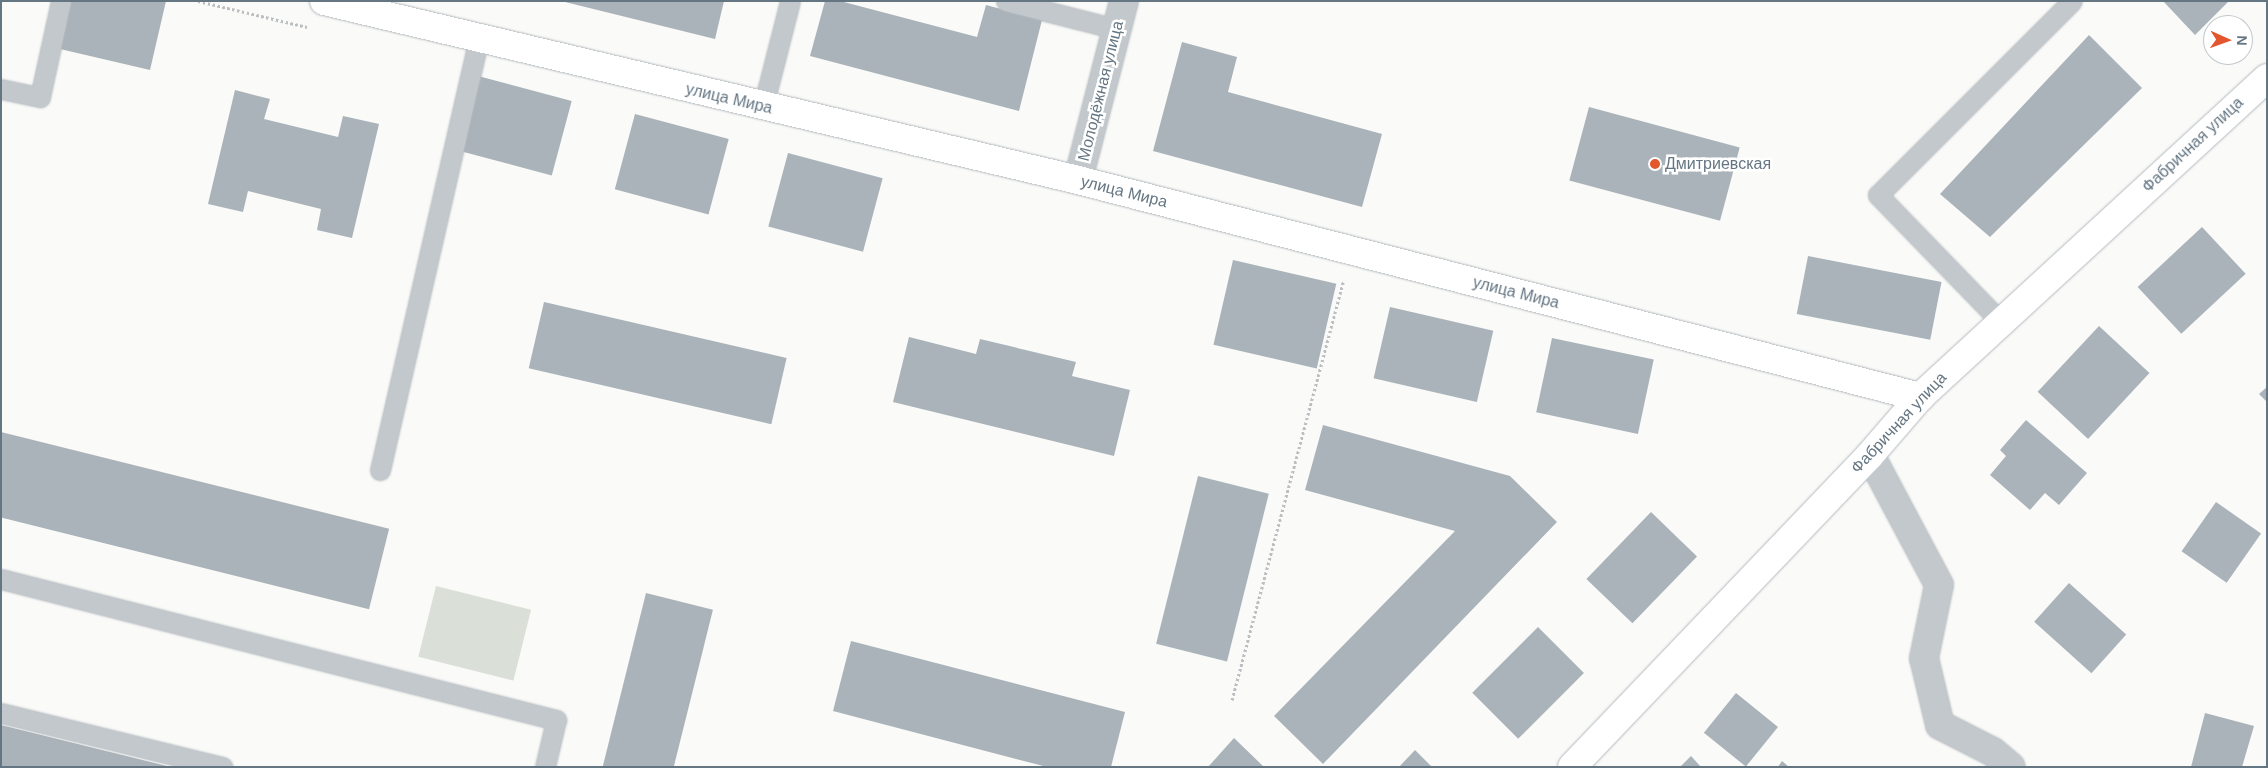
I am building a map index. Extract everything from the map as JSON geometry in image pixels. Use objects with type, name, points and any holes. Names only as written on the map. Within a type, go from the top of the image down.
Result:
[{"type":"street","name":"улица Мира","points":[[324,1],[763,107],[1078,180],[1920,396]]},
{"type":"street","name":"Молодёжная улица","points":[[1078,180],[1124,1]]},
{"type":"street","name":"Фабричная улица","points":[[1572,767],[1870,455],[1920,396],[2267,78]]},
{"type":"street","points":[[1870,455],[1939,585],[1924,658],[1940,725],[1993,752],[2011,767]]},
{"type":"lane","points":[[1,89],[40,97],[60,1]]},
{"type":"lane","points":[[763,107],[790,1]]},
{"type":"lane","points":[[1006,1],[1117,29]]},
{"type":"lane","points":[[2001,322],[1878,195],[2072,1]]},
{"type":"lane","points":[[380,470],[479,39]]},
{"type":"lane","points":[[1,579],[556,720],[545,767]]},
{"type":"lane","points":[[1,712],[222,767]]},
{"type":"path","points":[[198,1],[311,28]]},
{"type":"path","points":[[1232,700],[1345,277],[1336,274]]},
{"type":"shaded area","points":[[436,586],[531,610],[513,681],[418,657]]},
{"type":"building","points":[[71,1],[166,1],[150,70],[60,49]]},
{"type":"building","points":[[561,1],[724,1],[715,39]]},
{"type":"building","points":[[825,1],[840,1],[977,37],[986,5],[1042,20],[1019,111],[810,56]]},
{"type":"building","points":[[2163,1],[2229,1],[2215,15],[2203,15],[2203,27],[2195,35]]},
{"type":"building","points":[[2089,35],[2142,88],[1990,237],[1940,194]]},
{"type":"building","points":[[1182,42],[1237,57],[1228,92],[1382,134],[1362,207],[1153,151]]},
{"type":"building","points":[[478,76],[572,101],[552,175],[458,150]]},
{"type":"building","points":[[235,90],[270,99],[264,119],[338,137],[343,116],[379,124],[352,238],[317,230],[321,209],[248,191],[243,212],[208,204]]},
{"type":"building","name":"Дмитриевская","points":[[1589,107],[1740,147],[1720,221],[1569,180]]},
{"type":"building","points":[[635,114],[729,139],[709,214],[615,189]]},
{"type":"building","points":[[788,153],[883,178],[863,252],[768,226]]},
{"type":"building","points":[[2202,227],[2246,274],[2181,334],[2138,287]]},
{"type":"building","points":[[1808,256],[1942,282],[1930,340],[1797,314]]},
{"type":"building","points":[[1233,260],[1336,284],[1317,369],[1213,345]]},
{"type":"building","points":[[544,302],[787,358],[771,424],[529,368]]},
{"type":"building","points":[[1390,307],[1493,331],[1477,402],[1374,378]]},
{"type":"building","points":[[2099,326],[2149,373],[2088,439],[2038,392]]},
{"type":"building","points":[[909,337],[976,354],[980,339],[1076,362],[1072,376],[1130,390],[1114,456],[893,402]]},
{"type":"building","points":[[1552,338],[1654,360],[1638,434],[1536,412]]},
{"type":"building","points":[[2267,387],[2267,402],[2259,394]]},
{"type":"building","points":[[2026,420],[2087,473],[2059,505],[2045,493],[2030,510],[1990,475],[2006,456],[2000,450]]},
{"type":"building","points":[[1323,425],[1510,476],[1557,522],[1323,764],[1274,716],[1455,531],[1305,490]]},
{"type":"building","points":[[1,432],[389,529],[369,609],[1,518]]},
{"type":"building","points":[[1198,476],[1269,494],[1227,662],[1156,644]]},
{"type":"building","points":[[2216,502],[2261,534],[2227,583],[2182,551]]},
{"type":"building","points":[[1651,512],[1697,556],[1632,623],[1586,579]]},
{"type":"building","points":[[2069,583],[2126,635],[2091,673],[2034,622]]},
{"type":"building","points":[[646,593],[713,610],[674,767],[603,767]]},
{"type":"building","points":[[1538,627],[1584,673],[1518,739],[1472,693]]},
{"type":"building","points":[[851,641],[1125,712],[1111,767],[1047,767],[833,711]]},
{"type":"building","points":[[1736,693],[1778,727],[1746,767],[1704,733]]},
{"type":"building","points":[[2205,713],[2254,726],[2242,767],[2191,767]]},
{"type":"building","points":[[1,725],[167,766],[167,767],[1,767]]},
{"type":"building","points":[[1234,738],[1264,767],[1208,767]]},
{"type":"building","points":[[1415,750],[1432,767],[1399,767]]},
{"type":"building","points":[[1691,756],[1701,767],[1680,767]]},
{"type":"building","points":[[1782,761],[1789,767],[1778,767]]},
{"type":"place","name":"Дмитриевская","points":[[1655,164]]}]
